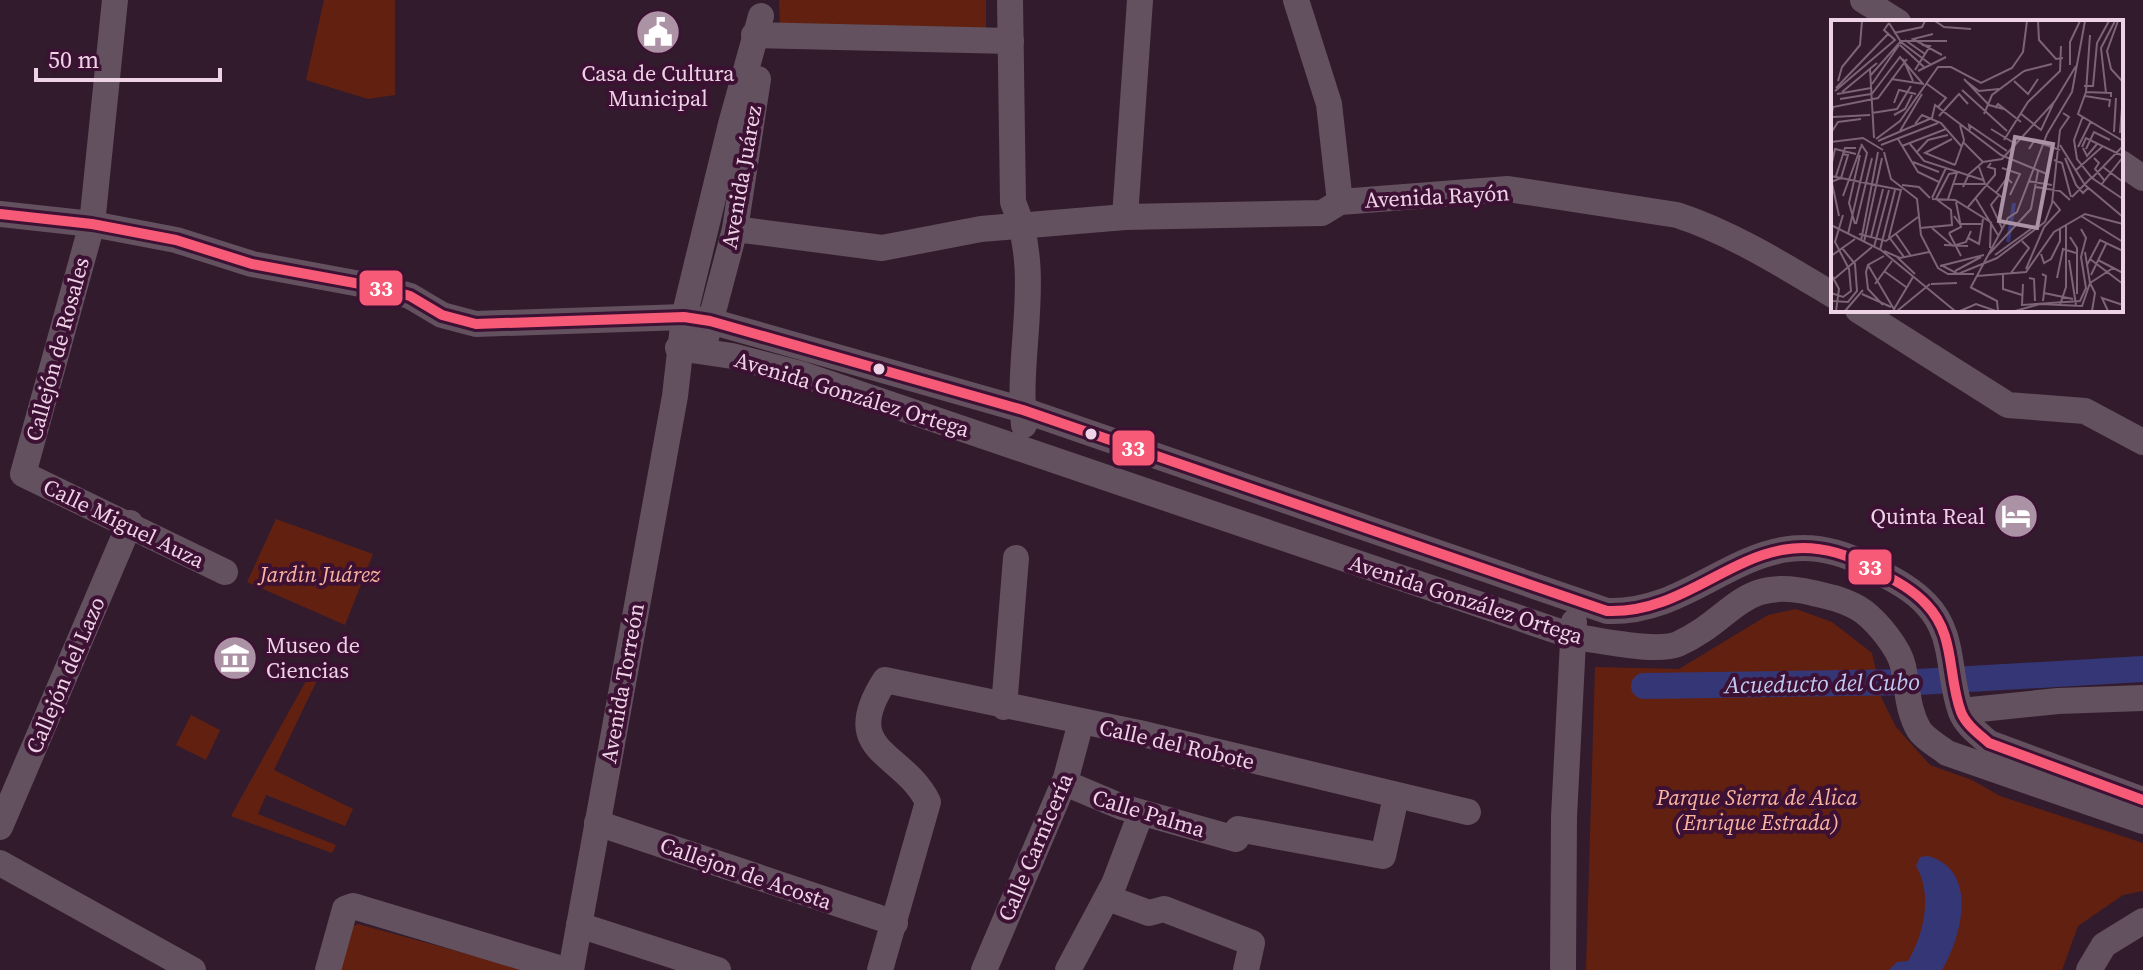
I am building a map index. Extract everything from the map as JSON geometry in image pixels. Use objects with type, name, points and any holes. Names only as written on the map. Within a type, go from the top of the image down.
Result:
[{"type":"street","name":"Callejón de Rosales","points":[[23,474],[92,224],[115,0]]},
{"type":"street","points":[[1010,0],[1013,202],[1024,227],[1030,272],[1023,410],[1027,449]]},
{"type":"street","points":[[1125,217],[1140,0]]},
{"type":"street","points":[[1296,0],[1329,104],[1340,202]]},
{"type":"street","points":[[1870,2],[1895,20]]},
{"type":"street","points":[[697,319],[760,21],[1011,41]]},
{"type":"street","name":"Avenida Juárez","points":[[690,350],[697,319],[735,229],[760,21]]},
{"type":"street","points":[[2123,164],[2143,178]]},
{"type":"street","name":"Avenida Rayón","points":[[735,229],[882,248],[981,229],[1125,217],[1322,213],[1340,202],[1508,189],[1677,215],[1763,253],[1831,294]]},
{"type":"street","name":"Avenida González Ortega","points":[[0,214],[92,224],[176,240],[252,264],[382,288],[410,296],[442,315],[476,324],[697,319],[1023,410],[1607,611],[1627,612],[1654,606],[1741,561],[1778,550],[1795,547],[1841,554],[1909,588],[1928,606],[1951,649],[1961,711]]},
{"type":"street","points":[[1861,312],[2008,405],[2085,411],[2143,442]]},
{"type":"street","name":"Avenida González Ortega","points":[[690,350],[801,374],[1575,637],[1661,647],[1677,644],[1744,599],[1767,589],[1786,586],[1842,600],[1865,613],[1883,632],[1902,662],[1909,710],[1915,722],[1921,733],[1947,753],[2143,821]]},
{"type":"street","name":"Avenida Torreón","points":[[568,970],[579,925],[675,396],[690,350]]},
{"type":"street","name":"Calle Miguel Auza","points":[[23,474],[130,523],[225,572]]},
{"type":"street","name":"Callejón del Lazo","points":[[0,827],[130,523]]},
{"type":"street","points":[[1004,707],[1016,558]]},
{"type":"street","points":[[1563,970],[1564,817],[1575,637],[1573,599]]},
{"type":"street","name":"Calle del Robote","points":[[895,923],[928,802],[913,777],[881,755],[875,747],[868,720],[885,680],[1468,812]]},
{"type":"street","points":[[2143,698],[2058,701],[1961,711],[1969,725],[1989,743],[2143,800]]},
{"type":"street","name":"Calle Carnicería","points":[[984,970],[1065,783],[1081,722]]},
{"type":"street","name":"Calle Palma","points":[[1065,783],[1082,793],[1141,813],[1236,839],[1238,829],[1383,856],[1396,797]]},
{"type":"street","points":[[1068,970],[1108,898],[1141,813]]},
{"type":"street","name":"Callejon de Acosta","points":[[597,823],[895,923]]},
{"type":"street","points":[[0,863],[168,964],[193,970]]},
{"type":"street","points":[[1108,898],[1149,913],[1164,909],[1252,943],[1246,970]]},
{"type":"street","points":[[328,970],[341,917],[345,909],[353,906],[568,970]]},
{"type":"street","points":[[2089,970],[2104,945],[2143,921]]},
{"type":"street","points":[[880,970],[895,923]]},
{"type":"street","points":[[579,925],[718,970]]},
{"type":"green space","points":[[324,0],[395,0],[395,95],[368,99],[306,80]]},
{"type":"green space","points":[[779,0],[986,0],[986,32],[780,24]]},
{"type":"green space","name":"Jardin Juárez","points":[[276,519],[373,554],[345,625],[247,582]]},
{"type":"green space","name":"Parque Sierra de Alica (Enrique Estrada)","points":[[1796,609],[1832,622],[1872,653],[1882,699],[1896,727],[1930,765],[1972,780],[2000,796],[2143,843],[2143,891],[2123,895],[2078,926],[2062,970],[1586,970],[1595,667],[1679,669],[1768,615]]},
{"type":"green space","points":[[312,670],[320,674],[274,770],[353,809],[345,826],[266,795],[258,814],[336,845],[332,853],[231,816]]},
{"type":"green space","points":[[191,715],[220,730],[206,760],[176,745]]},
{"type":"green space","points":[[358,924],[525,970],[336,970],[348,928]]},
{"type":"shaded area","points":[[1928,856],[1944,864],[1955,875],[1960,890],[1962,906],[1955,940],[1942,970],[1889,970],[1897,962],[1908,961],[1914,951],[1922,927],[1925,902],[1916,866],[1920,857]]},
{"type":"waterway","name":"Acueducto del Cubo","points":[[1644,686],[1918,682],[2143,669]]},
{"type":"transit line","name":"33","points":[[0,214],[92,224],[176,240],[252,264],[382,288],[410,296],[442,315],[476,324],[684,317],[710,321],[1023,410],[1607,611],[1642,608],[1674,597],[1764,555],[1796,548],[1831,551],[1892,579],[1913,593],[1936,616],[1947,642],[1963,717],[1989,743],[2143,800]]},
{"type":"place","name":"Casa de Cultura Municipal","points":[[658,32]]},
{"type":"place","name":"Quinta Real","points":[[2016,516]]},
{"type":"place","name":"Museo de Ciencias","points":[[235,658]]}]
